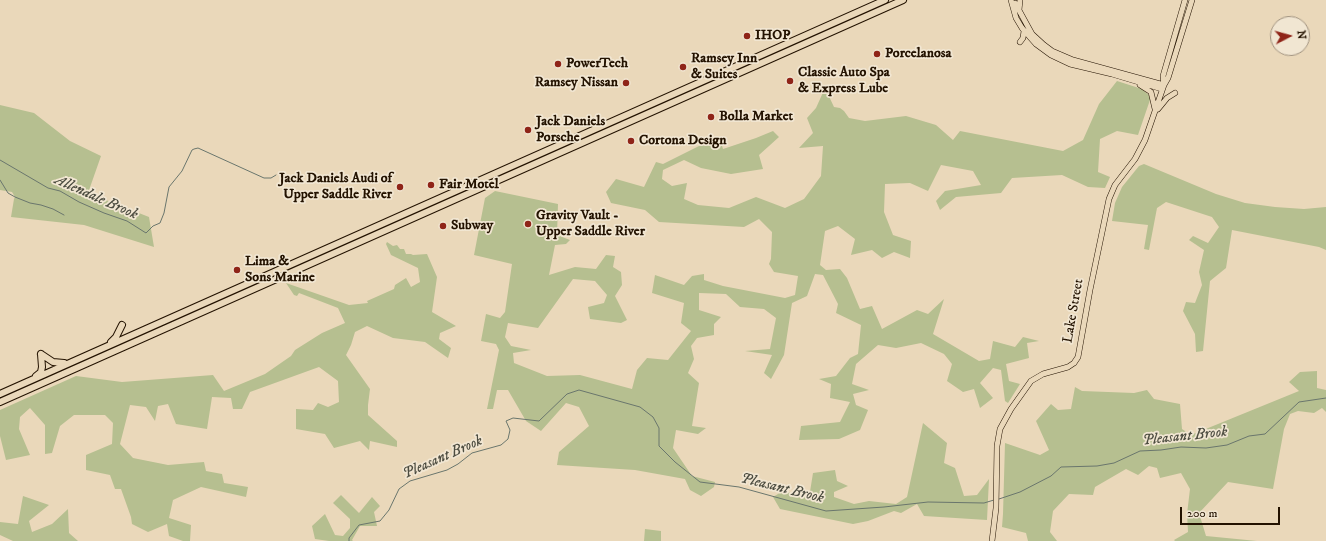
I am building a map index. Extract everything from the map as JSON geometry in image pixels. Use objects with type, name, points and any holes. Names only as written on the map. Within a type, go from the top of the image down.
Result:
[{"type":"highway","points":[[0,394],[885,0]]},
{"type":"highway","points":[[0,402],[903,0]]},
{"type":"highway","points":[[101,348],[112,342],[122,325],[128,332],[148,327]]},
{"type":"highway","points":[[34,378],[40,372],[42,367],[41,354],[58,364],[70,362]]},
{"type":"highway","points":[[0,389],[10,389]]},
{"type":"main road","points":[[1011,0],[1020,11],[1034,39],[1048,48],[1066,58],[1163,87]]},
{"type":"main road","points":[[1011,0],[1018,21],[1024,30],[1043,50],[1061,61],[1163,87]]},
{"type":"main road","points":[[1020,0],[1020,11]]},
{"type":"main road","name":"Lake Street","points":[[1163,87],[1163,76],[1185,0]]},
{"type":"main road","name":"Lake Street","points":[[992,541],[996,503],[997,441],[1000,429],[1026,387],[1034,379],[1043,374],[1068,367],[1074,363],[1078,357],[1109,198],[1116,182],[1140,150],[1148,132],[1163,87],[1168,78],[1192,0]]},
{"type":"main road","points":[[1020,42],[1023,38],[1024,30]]},
{"type":"main road","points":[[1133,80],[1150,92],[1156,111]]},
{"type":"main road","points":[[1156,111],[1167,98],[1175,93]]},
{"type":"green space","points":[[1117,81],[1142,89],[1151,97],[1138,135],[1117,131],[1100,139],[1098,172],[1110,177],[1105,188],[1088,187],[1062,175],[1012,178],[1001,193],[956,197],[940,210],[936,201],[945,191],[981,185],[973,171],[941,165],[928,191],[910,183],[885,184],[884,212],[893,235],[911,241],[910,258],[894,252],[882,258],[872,250],[851,255],[855,239],[838,226],[825,231],[820,265],[826,270],[840,269],[847,278],[860,309],[872,306],[882,329],[917,310],[928,314],[944,299],[933,334],[979,361],[990,359],[993,341],[1015,347],[1023,337],[1039,341],[1027,343],[1029,358],[1006,364],[1009,381],[1020,384],[1008,403],[1005,401],[1001,370],[993,368],[980,383],[993,398],[980,408],[974,389],[963,392],[947,381],[952,364],[944,354],[921,343],[896,348],[878,345],[856,364],[852,384],[869,390],[853,394],[856,405],[868,410],[860,430],[839,439],[799,440],[801,426],[840,422],[850,402],[830,398],[831,384],[819,379],[836,376],[850,358],[858,354],[861,325],[836,313],[838,304],[823,275],[815,274],[807,296],[792,303],[784,355],[771,379],[764,373],[772,355],[745,351],[770,349],[776,318],[764,309],[740,307],[726,294],[699,293],[699,310],[721,317],[714,324],[714,335],[697,338],[691,346],[694,359],[688,373],[699,383],[692,426],[706,428],[698,434],[676,430],[673,448],[692,476],[715,482],[714,487],[701,496],[690,490],[685,479],[635,470],[557,465],[559,452],[589,426],[579,407],[566,403],[541,431],[526,421],[508,390],[497,390],[493,409],[487,409],[499,350],[496,344],[481,341],[486,314],[500,318],[505,312],[512,264],[474,255],[485,198],[495,191],[558,204],[557,235],[570,240],[566,244],[555,245],[549,275],[575,267],[596,269],[606,255],[615,256],[613,267],[621,272],[622,285],[615,296],[627,320],[621,323],[590,319],[588,307],[604,303],[607,295],[595,281],[573,279],[538,328],[508,323],[505,337],[511,346],[531,350],[513,353],[514,363],[547,376],[580,375],[632,389],[637,370],[647,358],[668,360],[691,331],[681,323],[684,303],[652,293],[655,275],[684,285],[692,276],[704,274],[704,280],[723,286],[785,298],[795,295],[798,276],[774,272],[769,264],[771,259],[772,232],[759,219],[744,227],[659,222],[645,210],[611,203],[606,192],[616,179],[644,187],[656,162],[663,164],[719,136],[723,149],[773,131],[779,137],[759,155],[763,169],[731,174],[701,168],[684,160],[663,170],[662,179],[672,186],[687,183],[684,199],[698,205],[729,208],[756,197],[785,208],[804,199],[821,176],[823,146],[799,148],[813,133],[807,118],[816,108],[825,88],[834,107],[840,108],[849,118],[865,121],[906,116],[936,125],[953,140],[960,131],[1063,151],[1083,140],[1099,104]]},
{"type":"green space","points":[[0,105],[34,113],[70,141],[101,156],[88,193],[149,217],[154,247],[84,225],[11,217],[15,197],[12,192],[0,190]]},
{"type":"green space","points":[[1144,164],[1216,194],[1245,203],[1304,209],[1326,207],[1326,250],[1319,247],[1232,230],[1226,268],[1210,281],[1203,351],[1196,352],[1195,334],[1183,311],[1186,302],[1195,303],[1202,285],[1199,272],[1204,250],[1189,240],[1193,236],[1208,243],[1219,227],[1212,217],[1166,202],[1157,208],[1149,250],[1144,249],[1148,225],[1112,221],[1115,203],[1122,187],[1139,166]]},
{"type":"green space","points":[[387,242],[393,246],[397,245],[400,249],[404,249],[406,254],[427,254],[437,277],[432,312],[456,326],[440,333],[439,339],[451,348],[448,358],[425,342],[393,338],[367,326],[355,332],[346,355],[370,389],[368,415],[397,441],[397,447],[370,441],[369,450],[360,441],[334,448],[325,434],[296,429],[296,409],[313,410],[318,403],[328,407],[339,402],[338,381],[319,367],[250,392],[242,409],[233,409],[231,398],[212,397],[207,429],[176,424],[168,404],[158,406],[155,421],[146,407],[130,405],[120,444],[133,458],[168,465],[204,462],[206,471],[222,474],[224,483],[248,487],[246,497],[201,487],[173,500],[169,518],[191,525],[190,541],[183,541],[169,536],[167,524],[148,532],[132,524],[121,489],[115,489],[110,475],[86,470],[86,455],[112,444],[113,423],[105,415],[74,415],[60,426],[52,453],[45,454],[45,425],[30,408],[20,417],[19,429],[30,455],[6,460],[0,436],[0,410],[76,376],[122,382],[213,375],[224,391],[265,374],[291,356],[295,350],[322,333],[345,323],[338,308],[299,293],[297,296],[294,295],[286,283],[349,305],[368,303],[367,301],[394,289],[395,285],[406,278],[411,287],[420,282],[418,268],[391,255],[386,244]]},
{"type":"green space","points":[[1317,371],[1317,388],[1326,390],[1326,412],[1322,408],[1314,413],[1298,411],[1290,414],[1284,429],[1273,489],[1228,482],[1199,513],[1206,536],[1257,541],[1175,541],[1174,540],[1188,532],[1187,514],[1190,489],[1181,473],[1160,478],[1157,468],[1149,466],[1138,475],[1126,469],[1095,487],[1093,495],[1069,494],[1053,511],[1050,532],[1057,541],[1028,541],[1026,533],[1002,527],[1005,443],[1040,455],[1049,450],[1036,421],[1051,404],[1058,410],[1071,409],[1075,387],[1082,391],[1134,393],[1147,390],[1154,399],[1180,404],[1182,429],[1191,435],[1299,391],[1289,382],[1300,372]]},
{"type":"green space","points":[[923,423],[947,443],[944,463],[955,468],[964,496],[977,495],[989,479],[987,520],[924,516],[917,504],[901,513],[894,511],[868,521],[853,524],[780,509],[773,497],[783,491],[809,498],[813,473],[835,470],[837,481],[848,486],[834,492],[834,497],[854,504],[869,501],[896,504],[907,497]]},
{"type":"green space","points":[[341,495],[359,513],[372,497],[380,506],[374,512],[377,526],[360,526],[352,540],[353,541],[329,541],[315,539],[312,526],[325,514],[335,535],[343,536],[350,528],[350,519],[333,503]]},
{"type":"green space","points":[[23,496],[49,505],[29,521],[32,532],[52,524],[68,509],[69,533],[78,541],[13,541],[0,535],[0,522],[18,524]]},
{"type":"green space","points":[[645,529],[661,531],[661,541],[644,541]]},
{"type":"waterway","name":"Allendale Brook","points":[[0,160],[48,188],[60,191],[79,202],[127,221],[146,233],[153,226],[160,223],[164,213],[169,187],[182,171],[192,150],[194,149],[198,148],[264,178],[271,178],[276,175]]},
{"type":"waterway","points":[[0,180],[8,193],[15,197],[30,203],[53,209],[64,215]]},
{"type":"waterway","name":"Pleasant Brook","points":[[349,541],[349,538],[359,525],[380,521],[389,510],[399,489],[410,481],[447,470],[458,464],[472,453],[501,445],[508,439],[510,430],[506,421],[513,418],[539,421],[567,394],[579,390],[640,407],[653,417],[659,428],[659,446],[675,462],[700,482],[739,487],[826,511],[928,502],[984,503],[994,500]]},
{"type":"waterway","name":"Pleasant Brook","points":[[999,499],[1020,492],[1051,476],[1061,467],[1097,466],[1114,463],[1140,451],[1181,447],[1206,448],[1227,445],[1249,436],[1265,434],[1299,402],[1326,398]]},
{"type":"place","name":"IHOP","points":[[747,36]]},
{"type":"place","name":"Porcelanosa","points":[[877,54]]},
{"type":"place","name":"PowerTech","points":[[558,64]]},
{"type":"place","name":"Ramsey Inn & Suites","points":[[683,67]]},
{"type":"place","name":"Classic Auto Spa & Express Lube","points":[[790,81]]},
{"type":"place","name":"Ramsey Nissan","points":[[626,83]]},
{"type":"place","name":"Bolla Market","points":[[711,117]]},
{"type":"place","name":"Jack Daniels Porsche","points":[[528,130]]},
{"type":"place","name":"Cortona Design","points":[[631,141]]},
{"type":"place","name":"Fair Motel","points":[[431,185]]},
{"type":"place","name":"Jack Daniels Audi of Upper Saddle River","points":[[400,187]]},
{"type":"place","name":"Gravity Vault - Upper Saddle River","points":[[528,224]]},
{"type":"place","name":"Subway","points":[[443,226]]},
{"type":"place","name":"Lima & Sons Marine","points":[[237,270]]}]
